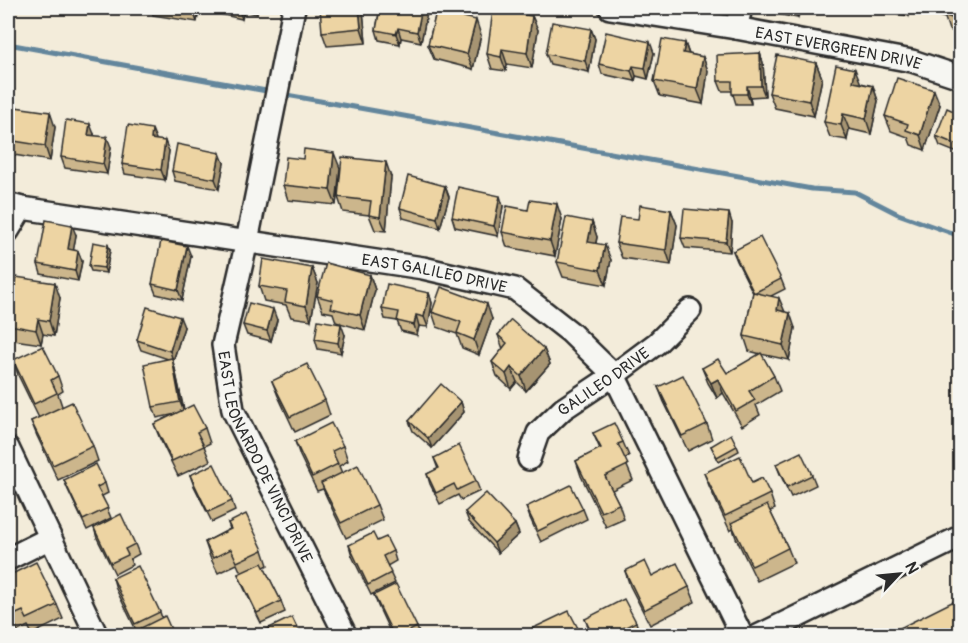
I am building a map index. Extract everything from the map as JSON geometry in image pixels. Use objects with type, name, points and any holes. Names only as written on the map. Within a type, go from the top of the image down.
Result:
[{"type":"street","name":"EAST LEONARDO DE VINCI DRIVE","points":[[294,8],[247,241],[223,345],[232,410],[346,636]]},
{"type":"street","name":"EAST EVERGREEN DRIVE","points":[[610,8],[738,18],[912,61],[960,77]]},
{"type":"street","name":"EAST GALILEO DRIVE","points":[[15,206],[423,268],[515,289],[570,332],[614,375],[742,636]]},
{"type":"street","points":[[8,231],[15,206]]},
{"type":"street","name":"GALILEO DRIVE","points":[[529,459],[538,433],[562,409],[657,343],[690,310]]},
{"type":"street","points":[[8,448],[98,636]]},
{"type":"street","points":[[758,636],[960,537]]},
{"type":"street","points":[[8,559],[50,538]]},
{"type":"building","points":[[320,8],[359,8],[361,28],[322,32]]},
{"type":"building","points":[[380,8],[422,8],[417,32],[398,28],[396,34],[376,30]]},
{"type":"building","points":[[437,8],[452,8],[451,14],[476,20],[467,54],[428,45]]},
{"type":"building","points":[[946,8],[960,8],[958,20],[943,15]]},
{"type":"building","points":[[493,10],[532,16],[527,53],[502,49],[501,57],[487,54]]},
{"type":"building","points":[[552,22],[591,29],[585,61],[546,54]]},
{"type":"building","points":[[606,32],[650,42],[645,68],[633,66],[631,71],[599,64]]},
{"type":"building","points":[[662,39],[685,43],[683,53],[703,57],[697,89],[654,81]]},
{"type":"building","points":[[760,53],[761,86],[747,86],[747,94],[732,94],[732,81],[718,81],[717,55]]},
{"type":"building","points":[[777,55],[816,63],[809,101],[769,93]]},
{"type":"building","points":[[836,65],[855,69],[853,82],[873,86],[866,119],[843,114],[841,125],[824,122]]},
{"type":"building","points":[[897,78],[934,90],[920,135],[906,130],[908,124],[885,116]]},
{"type":"building","points":[[8,106],[50,112],[45,146],[8,140]]},
{"type":"building","points":[[947,108],[960,114],[960,146],[936,136]]},
{"type":"building","points":[[66,120],[90,124],[88,135],[107,137],[103,164],[61,157]]},
{"type":"building","points":[[128,125],[152,129],[151,139],[165,141],[161,170],[122,164]]},
{"type":"building","points":[[177,144],[220,153],[215,179],[172,171]]},
{"type":"building","points":[[304,149],[334,153],[330,190],[283,185],[286,157],[303,159]]},
{"type":"building","points":[[342,157],[386,162],[380,217],[369,215],[371,201],[338,197]]},
{"type":"building","points":[[408,176],[445,186],[437,218],[400,208]]},
{"type":"building","points":[[458,187],[500,196],[494,226],[452,217]]},
{"type":"building","points":[[530,200],[557,204],[550,241],[502,232],[507,206],[528,210]]},
{"type":"building","points":[[640,205],[671,210],[666,250],[616,243],[620,217],[638,219]]},
{"type":"building","points":[[684,209],[729,213],[726,242],[681,238]]},
{"type":"building","points":[[566,217],[592,222],[588,242],[605,245],[600,270],[557,262]]},
{"type":"building","points":[[46,220],[72,225],[68,249],[78,251],[75,271],[38,264]]},
{"type":"building","points":[[760,237],[781,279],[754,293],[733,251]]},
{"type":"building","points":[[161,241],[187,246],[178,290],[152,284]]},
{"type":"building","points":[[93,242],[108,245],[104,268],[89,266]]},
{"type":"building","points":[[263,259],[312,268],[306,306],[285,302],[287,291],[259,286]]},
{"type":"building","points":[[326,263],[370,275],[360,315],[331,308],[333,300],[317,296]]},
{"type":"building","points":[[16,277],[55,283],[49,321],[38,319],[36,330],[9,325]]},
{"type":"building","points":[[387,284],[429,293],[424,317],[416,315],[414,325],[397,321],[399,312],[382,309]]},
{"type":"building","points":[[441,287],[487,304],[474,340],[457,333],[461,322],[432,312]]},
{"type":"building","points":[[753,292],[779,298],[777,310],[790,313],[783,345],[744,336]]},
{"type":"building","points":[[249,303],[273,309],[267,331],[243,325]]},
{"type":"building","points":[[147,307],[180,317],[170,351],[137,340]]},
{"type":"building","points":[[318,320],[341,324],[338,343],[315,339]]},
{"type":"building","points":[[511,320],[544,349],[521,376],[511,367],[506,374],[492,362],[507,343],[498,335]]},
{"type":"building","points":[[43,346],[58,376],[51,380],[57,393],[34,404],[13,360]]},
{"type":"building","points":[[761,353],[774,376],[749,391],[755,400],[736,411],[718,379],[711,383],[702,368],[718,359],[727,373]]},
{"type":"building","points":[[172,358],[180,402],[153,407],[144,364]]},
{"type":"building","points":[[307,364],[325,400],[290,417],[272,381]]},
{"type":"building","points":[[683,375],[707,424],[682,436],[658,387]]},
{"type":"building","points":[[441,384],[461,402],[428,438],[409,421]]},
{"type":"building","points":[[72,402],[93,446],[53,465],[31,421]]},
{"type":"building","points":[[193,405],[205,428],[197,432],[204,446],[172,461],[154,424]]},
{"type":"building","points":[[331,423],[343,446],[332,451],[338,464],[312,477],[295,441]]},
{"type":"building","points":[[614,423],[623,442],[618,444],[628,465],[605,476],[619,504],[601,512],[576,461],[601,448],[593,433]]},
{"type":"building","points":[[731,434],[737,446],[717,457],[711,446]]},
{"type":"building","points":[[459,445],[476,481],[457,490],[454,484],[436,493],[427,474],[439,468],[434,458]]},
{"type":"building","points":[[801,452],[812,475],[787,487],[776,464]]},
{"type":"building","points":[[740,456],[752,483],[762,478],[770,494],[725,516],[704,473]]},
{"type":"building","points":[[96,464],[105,483],[97,487],[108,508],[83,520],[64,480]]},
{"type":"building","points":[[214,464],[232,501],[208,512],[190,475]]},
{"type":"building","points":[[358,465],[377,505],[341,523],[321,483]]},
{"type":"building","points":[[571,485],[583,509],[538,531],[526,507]]},
{"type":"building","points":[[486,493],[515,524],[494,543],[465,512]]},
{"type":"building","points":[[767,505],[788,548],[752,566],[731,523]]},
{"type":"building","points":[[121,514],[135,544],[125,549],[128,555],[111,563],[94,528]]},
{"type":"building","points":[[246,514],[263,550],[237,562],[231,549],[213,558],[205,542],[231,529],[228,523]]},
{"type":"building","points":[[373,533],[377,541],[386,537],[393,551],[383,556],[391,573],[368,585],[349,545]]},
{"type":"building","points":[[645,561],[652,576],[677,563],[689,587],[644,610],[625,571]]},
{"type":"building","points":[[36,562],[57,605],[27,619],[23,611],[12,616],[8,606],[8,576]]},
{"type":"building","points":[[262,563],[281,601],[257,613],[238,574]]},
{"type":"building","points":[[138,566],[160,612],[135,624],[113,578]]},
{"type":"building","points":[[396,584],[417,627],[400,636],[394,636],[374,595]]},
{"type":"building","points":[[960,598],[960,636],[884,636]]},
{"type":"building","points":[[624,599],[636,622],[607,636],[593,636],[585,619]]},
{"type":"building","points":[[569,611],[582,636],[526,636],[525,632]]},
{"type":"building","points":[[165,616],[174,636],[145,636],[141,628]]},
{"type":"building","points":[[292,617],[301,636],[260,636],[259,633]]},
{"type":"waterway","points":[[8,44],[272,92]]},
{"type":"waterway","points":[[281,94],[812,189],[855,192],[898,214],[960,236]]}]
